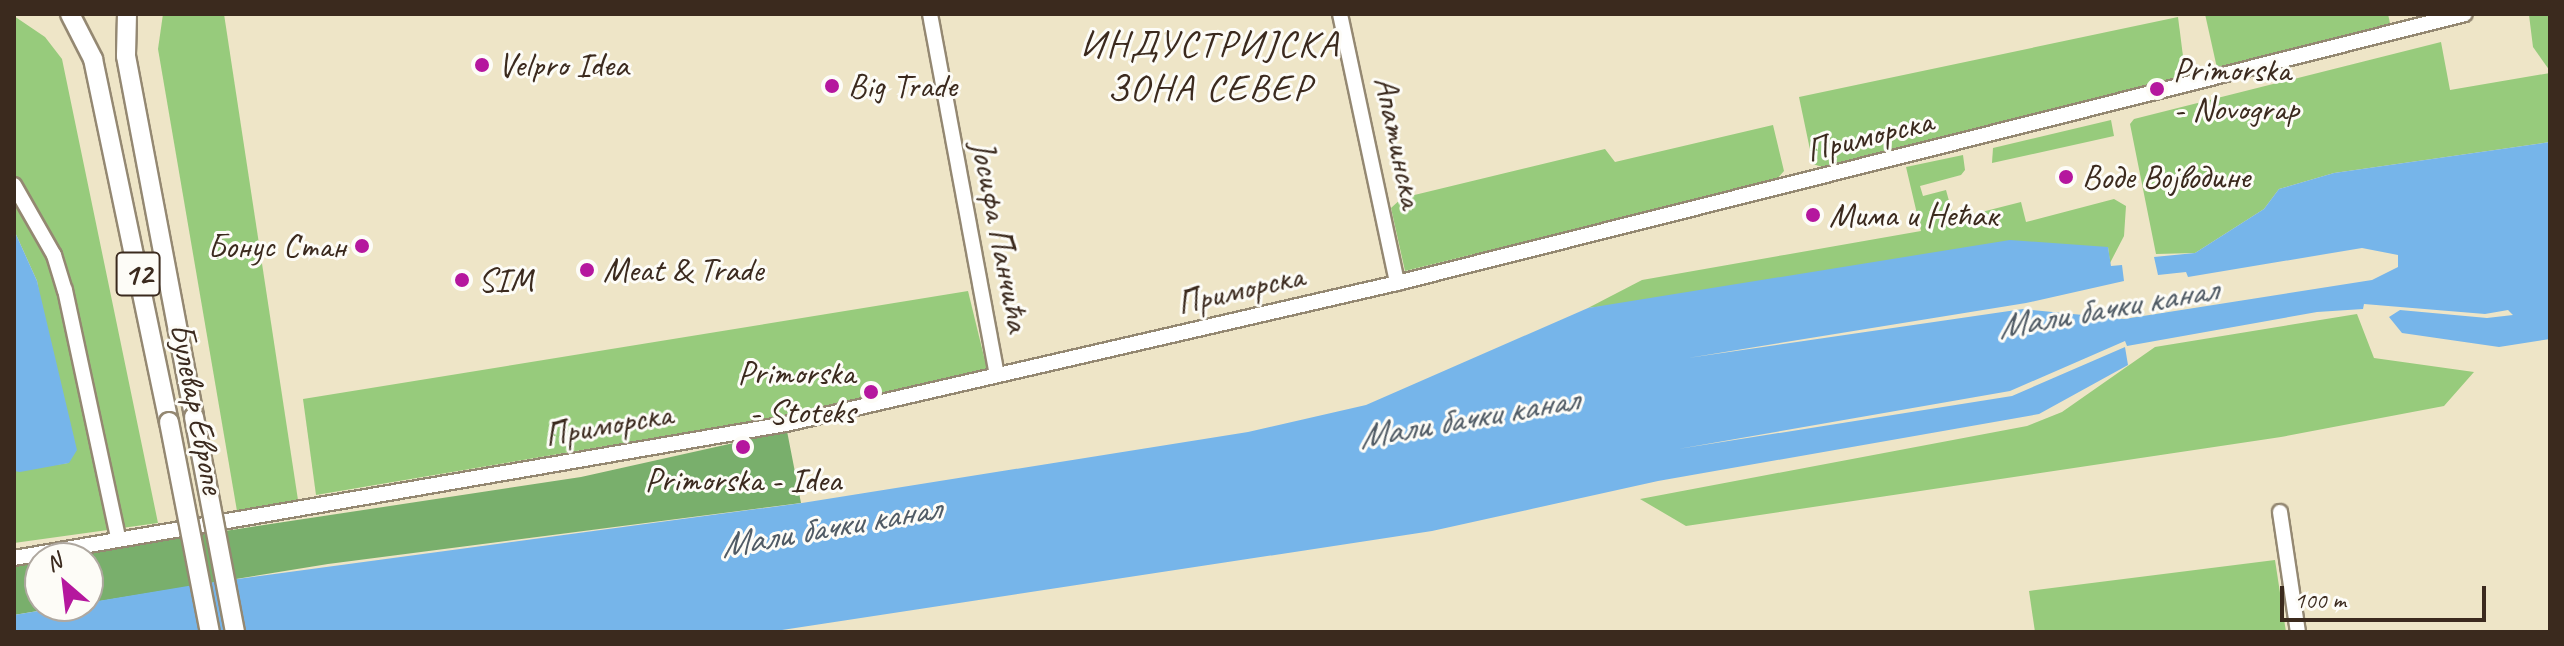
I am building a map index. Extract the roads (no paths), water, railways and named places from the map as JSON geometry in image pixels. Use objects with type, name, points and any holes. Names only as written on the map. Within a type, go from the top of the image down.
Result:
[{"type":"main road","name":"Булевар Европе","points":[[70,14],[93,59],[210,632]]},
{"type":"main road","name":"Булевар Европе","points":[[127,14],[126,56],[235,632]]},
{"type":"street","name":"Јосифа Панчића","points":[[930,14],[997,375]]},
{"type":"street","name":"Апатинска","points":[[1340,14],[1397,283]]},
{"type":"street","name":"Приморска","points":[[14,558],[118,537],[786,424],[1397,283],[2465,14]]},
{"type":"street","points":[[14,185],[54,255],[65,290],[118,537]]},
{"type":"street","points":[[2280,512],[2298,632]]},
{"type":"water","name":"Мали бачки канал","points":[[2550,142],[2550,339],[2499,347],[2402,333],[2389,317],[2400,310],[2487,318],[2513,315],[2508,310],[2485,314],[2364,304],[2363,309],[2317,312],[2127,346],[2125,341],[2010,391],[1678,449],[2012,396],[2125,347],[2128,365],[2039,414],[1658,481],[1432,531],[769,632],[14,632],[14,615],[24,613],[24,622],[104,622],[104,600],[200,584],[802,503],[1248,432],[1366,405],[1588,308],[2010,240],[2108,247],[2111,266],[2122,265],[2124,281],[2026,303],[1688,358],[2023,309],[2124,319],[2372,280],[2398,267],[2398,255],[2362,248],[2188,277],[2186,272],[2158,275],[2154,257],[2195,253],[2264,209],[2279,189],[2334,173]]},
{"type":"water","points":[[14,230],[37,281],[77,450],[69,463],[20,472],[14,471]]},
{"type":"place","name":"Velpro Idea","points":[[482,65]]},
{"type":"place","name":"Big Trade","points":[[832,86]]},
{"type":"place","name":"Primorska - Novograp","points":[[2157,89]]},
{"type":"place","name":"Воде Војводине","points":[[2066,177]]},
{"type":"place","name":"Мима и Нећак","points":[[1813,215]]},
{"type":"place","name":"Бонус Стан","points":[[362,246]]},
{"type":"place","name":"Meat & Trade","points":[[587,270]]},
{"type":"place","name":"SIM","points":[[462,280]]},
{"type":"place","name":"Primorska - Stoteks","points":[[871,392]]},
{"type":"place","name":"Primorska - Idea","points":[[743,447]]},
{"type":"district","name":"ИНДУСТРИЈСКА ЗОНА СЕВЕР","points":[[1210,66]]}]
